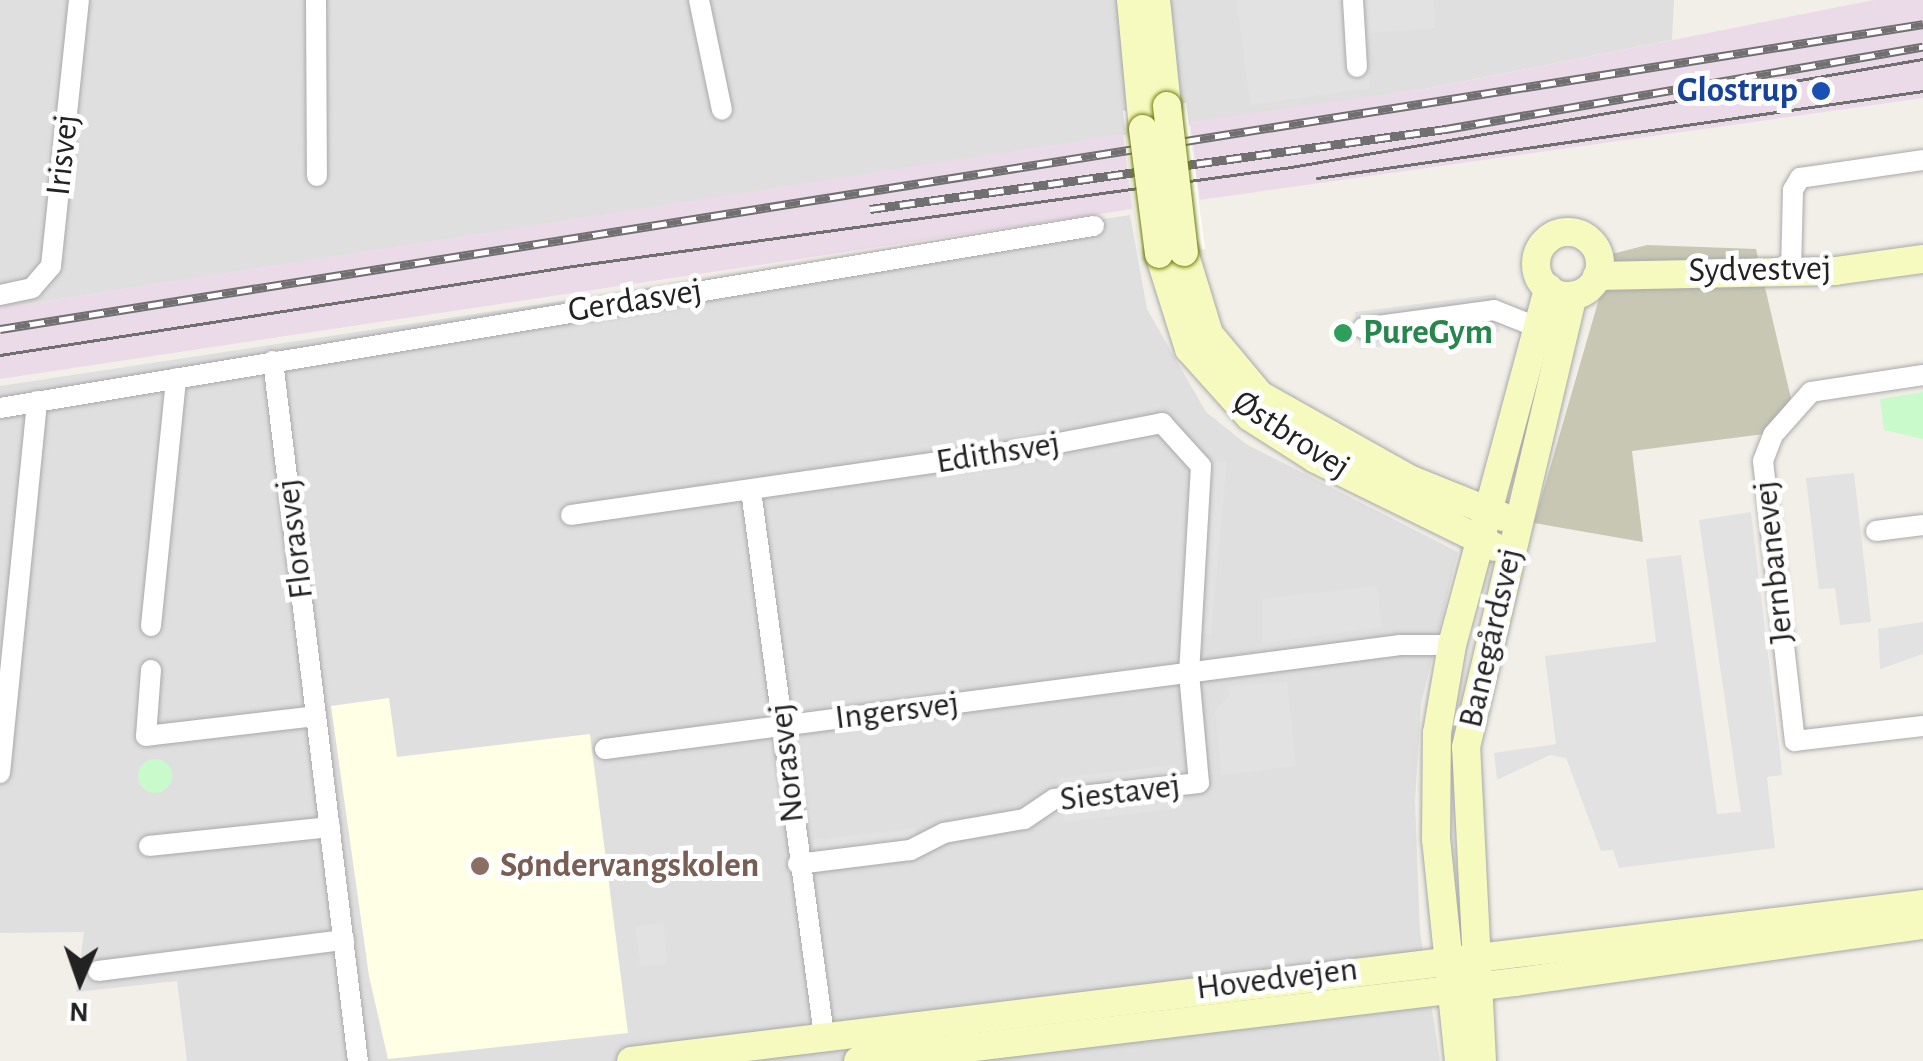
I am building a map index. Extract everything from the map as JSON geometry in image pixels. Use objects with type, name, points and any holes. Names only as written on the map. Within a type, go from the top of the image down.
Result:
[{"type":"street","name":"Irisvej","points":[[9,294],[39,284],[51,266],[79,0]]},
{"type":"street","points":[[316,0],[317,176]]},
{"type":"street","points":[[698,0],[722,110]]},
{"type":"street","name":"Østbrovej","points":[[1130,0],[1154,108],[1171,253],[1190,349],[1250,416],[1316,458],[1485,527],[1512,555]]},
{"type":"street","name":"Østbrovej","points":[[1154,108],[1156,0]]},
{"type":"street","points":[[1352,0],[1357,67]]},
{"type":"street","points":[[1791,265],[1792,190],[1800,178],[1923,160]]},
{"type":"street","name":"Gerdasvej","points":[[0,408],[1094,226]]},
{"type":"street","points":[[1578,234],[1598,266],[1560,292],[1536,264],[1554,235],[1578,234]]},
{"type":"street","name":"Sydvestvej","points":[[1791,265],[1923,244]]},
{"type":"street","name":"Sydvestvej","points":[[1598,266],[1791,265],[1923,259]]},
{"type":"street","name":"Banegårdsvej","points":[[1460,1061],[1450,991],[1435,793],[1452,645],[1540,328],[1560,292]]},
{"type":"street","name":"Banegårdsvej","points":[[1482,1061],[1466,747],[1512,555],[1560,292]]},
{"type":"street","points":[[1364,328],[1494,310],[1540,328]]},
{"type":"street","name":"Florasvej","points":[[274,361],[358,1061]]},
{"type":"street","name":"Jernbanevej","points":[[1923,375],[1811,392],[1765,452],[1795,741],[1923,726]]},
{"type":"street","points":[[151,626],[176,378]]},
{"type":"street","points":[[0,773],[37,402]]},
{"type":"street","name":"Edithsvej","points":[[571,515],[752,490],[1162,423],[1200,466],[1188,673]]},
{"type":"street","name":"Norasvej","points":[[752,490],[798,864],[824,1036]]},
{"type":"street","name":"Østbrovej","points":[[1485,527],[1518,522]]},
{"type":"street","points":[[1876,531],[1923,524]]},
{"type":"street","points":[[1188,673],[1418,642],[1452,645]]},
{"type":"street","points":[[151,670],[146,736],[316,716]]},
{"type":"street","name":"Ingersvej","points":[[605,749],[1188,673]]},
{"type":"street","name":"Siestavej","points":[[798,864],[910,850],[944,834],[1024,820],[1054,800],[1199,783],[1188,673]]},
{"type":"street","points":[[149,846],[330,827]]},
{"type":"street","name":"Hovedvejen","points":[[631,1061],[1447,958],[1923,904]]},
{"type":"street","name":"Hovedvejen","points":[[858,1061],[1450,991],[1923,925]]},
{"type":"street","points":[[98,971],[344,940]]},
{"type":"street","points":[[754,1061],[809,1054],[824,1036]]},
{"type":"shaded area","points":[[0,0],[1674,0],[1672,40],[1431,88],[0,308]]},
{"type":"shaded area","points":[[1237,0],[1434,0],[1435,28],[1367,33],[1370,88],[1250,105]]},
{"type":"shaded area","points":[[1874,0],[1923,0],[1923,98],[1200,200],[1190,122],[1431,88]]},
{"type":"shaded area","points":[[1123,134],[1132,209],[0,379],[0,308]]},
{"type":"shaded area","points":[[1130,215],[1147,309],[1206,412],[1246,444],[1458,552],[1421,704],[1415,801],[1420,932],[1440,1061],[187,1061],[177,981],[76,992],[84,932],[0,933],[0,386]]},
{"type":"shaded area","points":[[1647,245],[1756,249],[1793,407],[1764,434],[1632,451],[1643,542],[1534,523],[1612,254]]},
{"type":"shaded area","points":[[1496,294],[1500,332],[1360,349],[1355,312]]},
{"type":"shaded area","points":[[1227,461],[1211,635],[1190,633],[1201,466]]},
{"type":"shaded area","points":[[1854,473],[1871,622],[1840,625],[1835,588],[1819,589],[1806,478]]},
{"type":"shaded area","points":[[1751,512],[1782,775],[1767,777],[1775,848],[1619,868],[1613,850],[1601,851],[1566,758],[1550,755],[1497,780],[1494,753],[1556,744],[1545,656],[1656,642],[1646,559],[1681,555],[1717,814],[1741,812],[1699,520]]},
{"type":"shaded area","points":[[1377,586],[1382,627],[1262,643],[1262,599]]},
{"type":"shaded area","points":[[1923,622],[1923,654],[1880,669],[1878,629]]},
{"type":"shaded area","points":[[1287,682],[1296,766],[1221,775],[1215,710],[1230,695],[1227,686]]},
{"type":"shaded area","name":"Søndervangskolen","points":[[389,698],[397,757],[590,734],[628,1033],[388,1059],[369,976],[331,706]]},
{"type":"shaded area","points":[[1175,765],[1180,808],[1064,822],[1058,778]]},
{"type":"shaded area","points":[[916,828],[918,843],[815,854],[813,840]]},
{"type":"shaded area","points":[[664,924],[667,964],[640,966],[636,926]]},
{"type":"green space","points":[[1923,392],[1923,439],[1884,430],[1880,399]]},
{"type":"green space","points":[[155,759],[167,764],[172,776],[167,788],[155,793],[143,788],[138,776],[143,764]]},
{"type":"pier","points":[[1186,103],[1205,249],[1141,257],[1123,111]]},
{"type":"tram line","points":[[0,355],[573,266],[1291,167],[1923,59]]},
{"type":"tram line","points":[[1317,178],[1923,91]]},
{"type":"railway","points":[[0,329],[1923,24]]},
{"type":"railway","points":[[870,209],[1446,129],[1923,47]]},
{"type":"place","name":"Glostrup","points":[[1821,91]]},
{"type":"place","name":"PureGym","points":[[1343,333]]},
{"type":"place","name":"Søndervangskolen","points":[[480,866]]}]
